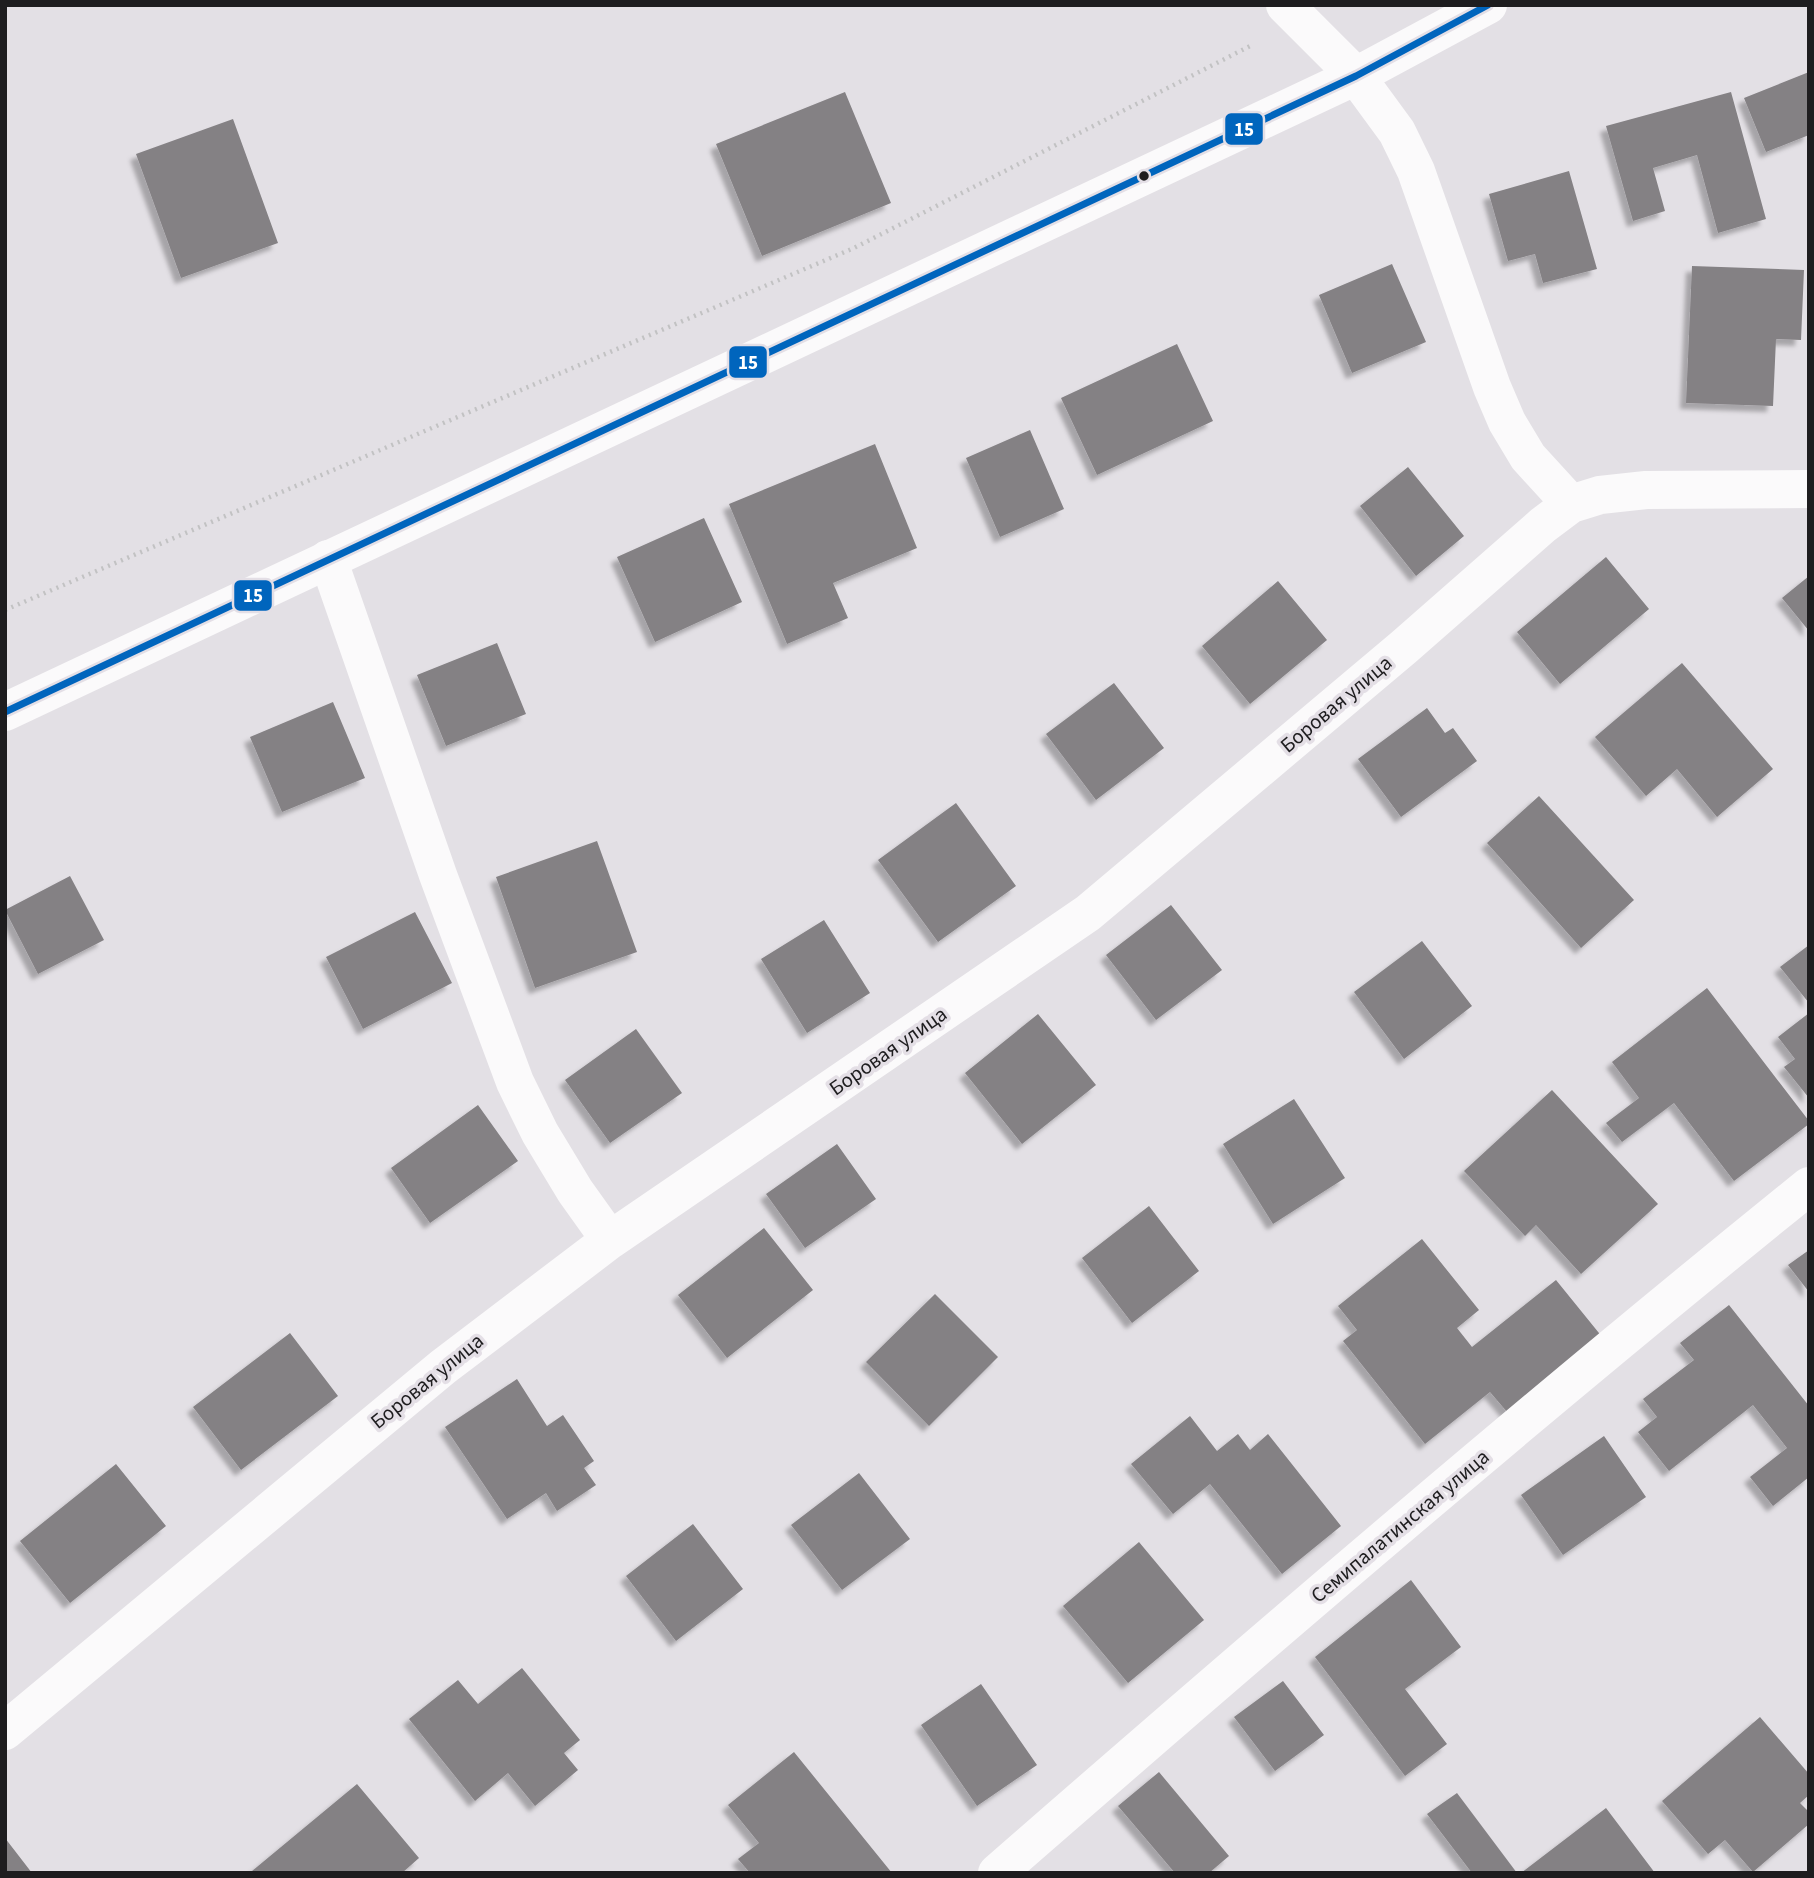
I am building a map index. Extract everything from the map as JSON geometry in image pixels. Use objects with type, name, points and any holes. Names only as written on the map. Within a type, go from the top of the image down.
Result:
[{"type":"street","points":[[5,712],[1356,76],[1488,5]]},
{"type":"street","points":[[1293,13],[1356,76],[1397,132],[1416,172],[1492,387],[1507,422],[1528,457],[1572,505]]},
{"type":"street","name":"Боровая улица","points":[[5,1731],[443,1367],[610,1240],[1088,912],[1404,647],[1543,525],[1572,505],[1600,495],[1646,490],[1809,489]]},
{"type":"street","points":[[328,559],[438,874],[515,1082],[540,1133],[575,1191],[610,1240]]},
{"type":"street","name":"Семипалатинская улица","points":[[997,1873],[1244,1657],[1809,1186]]},
{"type":"path","points":[[5,610],[854,248],[1293,13]]},
{"type":"building","points":[[1809,72],[1809,135],[1766,152],[1744,98]]},
{"type":"building","points":[[845,92],[891,203],[762,256],[716,144]]},
{"type":"building","points":[[1731,92],[1766,219],[1718,233],[1697,155],[1653,168],[1665,211],[1633,221],[1606,126]]},
{"type":"building","points":[[233,119],[278,243],[181,278],[136,154]]},
{"type":"building","points":[[1569,171],[1597,269],[1543,283],[1535,254],[1508,261],[1489,194]]},
{"type":"building","points":[[1392,264],[1426,342],[1352,373],[1319,295]]},
{"type":"building","points":[[1692,266],[1804,270],[1801,340],[1776,339],[1773,406],[1686,403]]},
{"type":"building","points":[[1177,344],[1213,421],[1097,475],[1061,398]]},
{"type":"building","points":[[1030,430],[1064,509],[1000,537],[966,458]]},
{"type":"building","points":[[875,444],[917,548],[833,583],[848,618],[787,644],[729,504]]},
{"type":"building","points":[[1408,467],[1464,536],[1416,576],[1360,506]]},
{"type":"building","points":[[704,518],[742,602],[655,642],[617,557]]},
{"type":"building","points":[[1606,557],[1649,609],[1560,684],[1517,632]]},
{"type":"building","points":[[1809,576],[1809,631],[1782,598]]},
{"type":"building","points":[[1278,581],[1327,640],[1250,704],[1202,646]]},
{"type":"building","points":[[497,643],[526,714],[446,746],[417,675]]},
{"type":"building","points":[[1682,663],[1773,769],[1717,817],[1677,769],[1646,796],[1595,737]]},
{"type":"building","points":[[1114,683],[1164,748],[1096,800],[1046,734]]},
{"type":"building","points":[[333,702],[365,778],[282,812],[250,737]]},
{"type":"building","points":[[1427,708],[1445,733],[1453,728],[1477,761],[1401,817],[1358,759]]},
{"type":"building","points":[[1539,796],[1634,900],[1581,948],[1487,843]]},
{"type":"building","points":[[956,803],[1016,886],[938,942],[878,860]]},
{"type":"building","points":[[597,841],[637,952],[535,988],[496,877]]},
{"type":"building","points":[[70,876],[104,940],[38,974],[5,910]]},
{"type":"building","points":[[1171,905],[1222,970],[1156,1020],[1106,955]]},
{"type":"building","points":[[415,912],[452,983],[363,1029],[326,957]]},
{"type":"building","points":[[824,920],[870,993],[807,1033],[761,959]]},
{"type":"building","points":[[1422,941],[1472,1006],[1404,1059],[1354,992]]},
{"type":"building","points":[[1809,945],[1809,1003],[1780,967]]},
{"type":"building","points":[[1707,988],[1809,1121],[1809,1124],[1734,1181],[1674,1103],[1622,1142],[1606,1123],[1639,1098],[1612,1062]]},
{"type":"building","points":[[1809,1013],[1809,1098],[1784,1067],[1795,1059],[1778,1037]]},
{"type":"building","points":[[1038,1014],[1096,1085],[1022,1144],[965,1073]]},
{"type":"building","points":[[636,1029],[682,1093],[610,1143],[565,1080]]},
{"type":"building","points":[[1552,1090],[1658,1204],[1581,1274],[1536,1225],[1525,1236],[1464,1171]]},
{"type":"building","points":[[1294,1099],[1345,1178],[1273,1224],[1223,1144]]},
{"type":"building","points":[[478,1105],[518,1161],[430,1223],[391,1168]]},
{"type":"building","points":[[837,1144],[876,1199],[805,1248],[766,1194]]},
{"type":"building","points":[[1149,1206],[1199,1271],[1132,1323],[1082,1258]]},
{"type":"building","points":[[764,1228],[813,1290],[727,1358],[678,1295]]},
{"type":"building","points":[[1422,1239],[1479,1310],[1457,1328],[1472,1347],[1556,1280],[1603,1338],[1508,1413],[1490,1392],[1425,1444],[1343,1341],[1357,1330],[1338,1306]]},
{"type":"building","points":[[1809,1250],[1809,1292],[1788,1265]]},
{"type":"building","points":[[935,1294],[998,1357],[929,1426],[866,1362]]},
{"type":"building","points":[[1729,1305],[1809,1406],[1809,1477],[1773,1506],[1750,1477],[1787,1448],[1753,1405],[1669,1471],[1638,1432],[1657,1417],[1643,1399],[1694,1360],[1680,1343]]},
{"type":"building","points":[[290,1333],[338,1396],[241,1470],[193,1407]]},
{"type":"building","points":[[517,1379],[547,1426],[563,1415],[594,1461],[584,1468],[596,1485],[557,1511],[546,1493],[507,1519],[445,1427]]},
{"type":"building","points":[[1190,1416],[1217,1451],[1238,1434],[1250,1450],[1268,1434],[1341,1526],[1282,1574],[1210,1484],[1173,1514],[1131,1464]]},
{"type":"building","points":[[1604,1436],[1646,1497],[1563,1555],[1521,1495]]},
{"type":"building","points":[[116,1464],[166,1526],[70,1603],[20,1541]]},
{"type":"building","points":[[859,1473],[910,1539],[842,1590],[791,1525]]},
{"type":"building","points":[[693,1524],[743,1589],[676,1641],[626,1576]]},
{"type":"building","points":[[1139,1542],[1204,1620],[1128,1683],[1063,1606]]},
{"type":"building","points":[[1411,1580],[1461,1647],[1405,1689],[1447,1744],[1405,1776],[1315,1657]]},
{"type":"building","points":[[522,1668],[580,1740],[564,1753],[578,1770],[535,1806],[508,1773],[475,1801],[409,1719],[458,1680],[478,1704]]},
{"type":"building","points":[[1283,1681],[1324,1735],[1275,1771],[1234,1717]]},
{"type":"building","points":[[981,1684],[1037,1765],[977,1806],[921,1725]]},
{"type":"building","points":[[1760,1717],[1809,1774],[1809,1795],[1800,1803],[1809,1812],[1809,1824],[1753,1872],[1725,1840],[1708,1854],[1662,1801]]},
{"type":"building","points":[[794,1752],[892,1873],[750,1873],[738,1859],[759,1843],[728,1805]]},
{"type":"building","points":[[1159,1772],[1229,1856],[1209,1873],[1175,1873],[1118,1806]]},
{"type":"building","points":[[357,1784],[419,1858],[402,1873],[253,1873],[252,1871]]},
{"type":"building","points":[[1457,1793],[1517,1873],[1472,1873],[1427,1814]]},
{"type":"building","points":[[1606,1808],[1655,1873],[1521,1873]]},
{"type":"building","points":[[5,1838],[32,1873],[5,1873]]},
{"type":"transit line","name":"15","points":[[5,712],[1356,76],[1488,5]]}]
